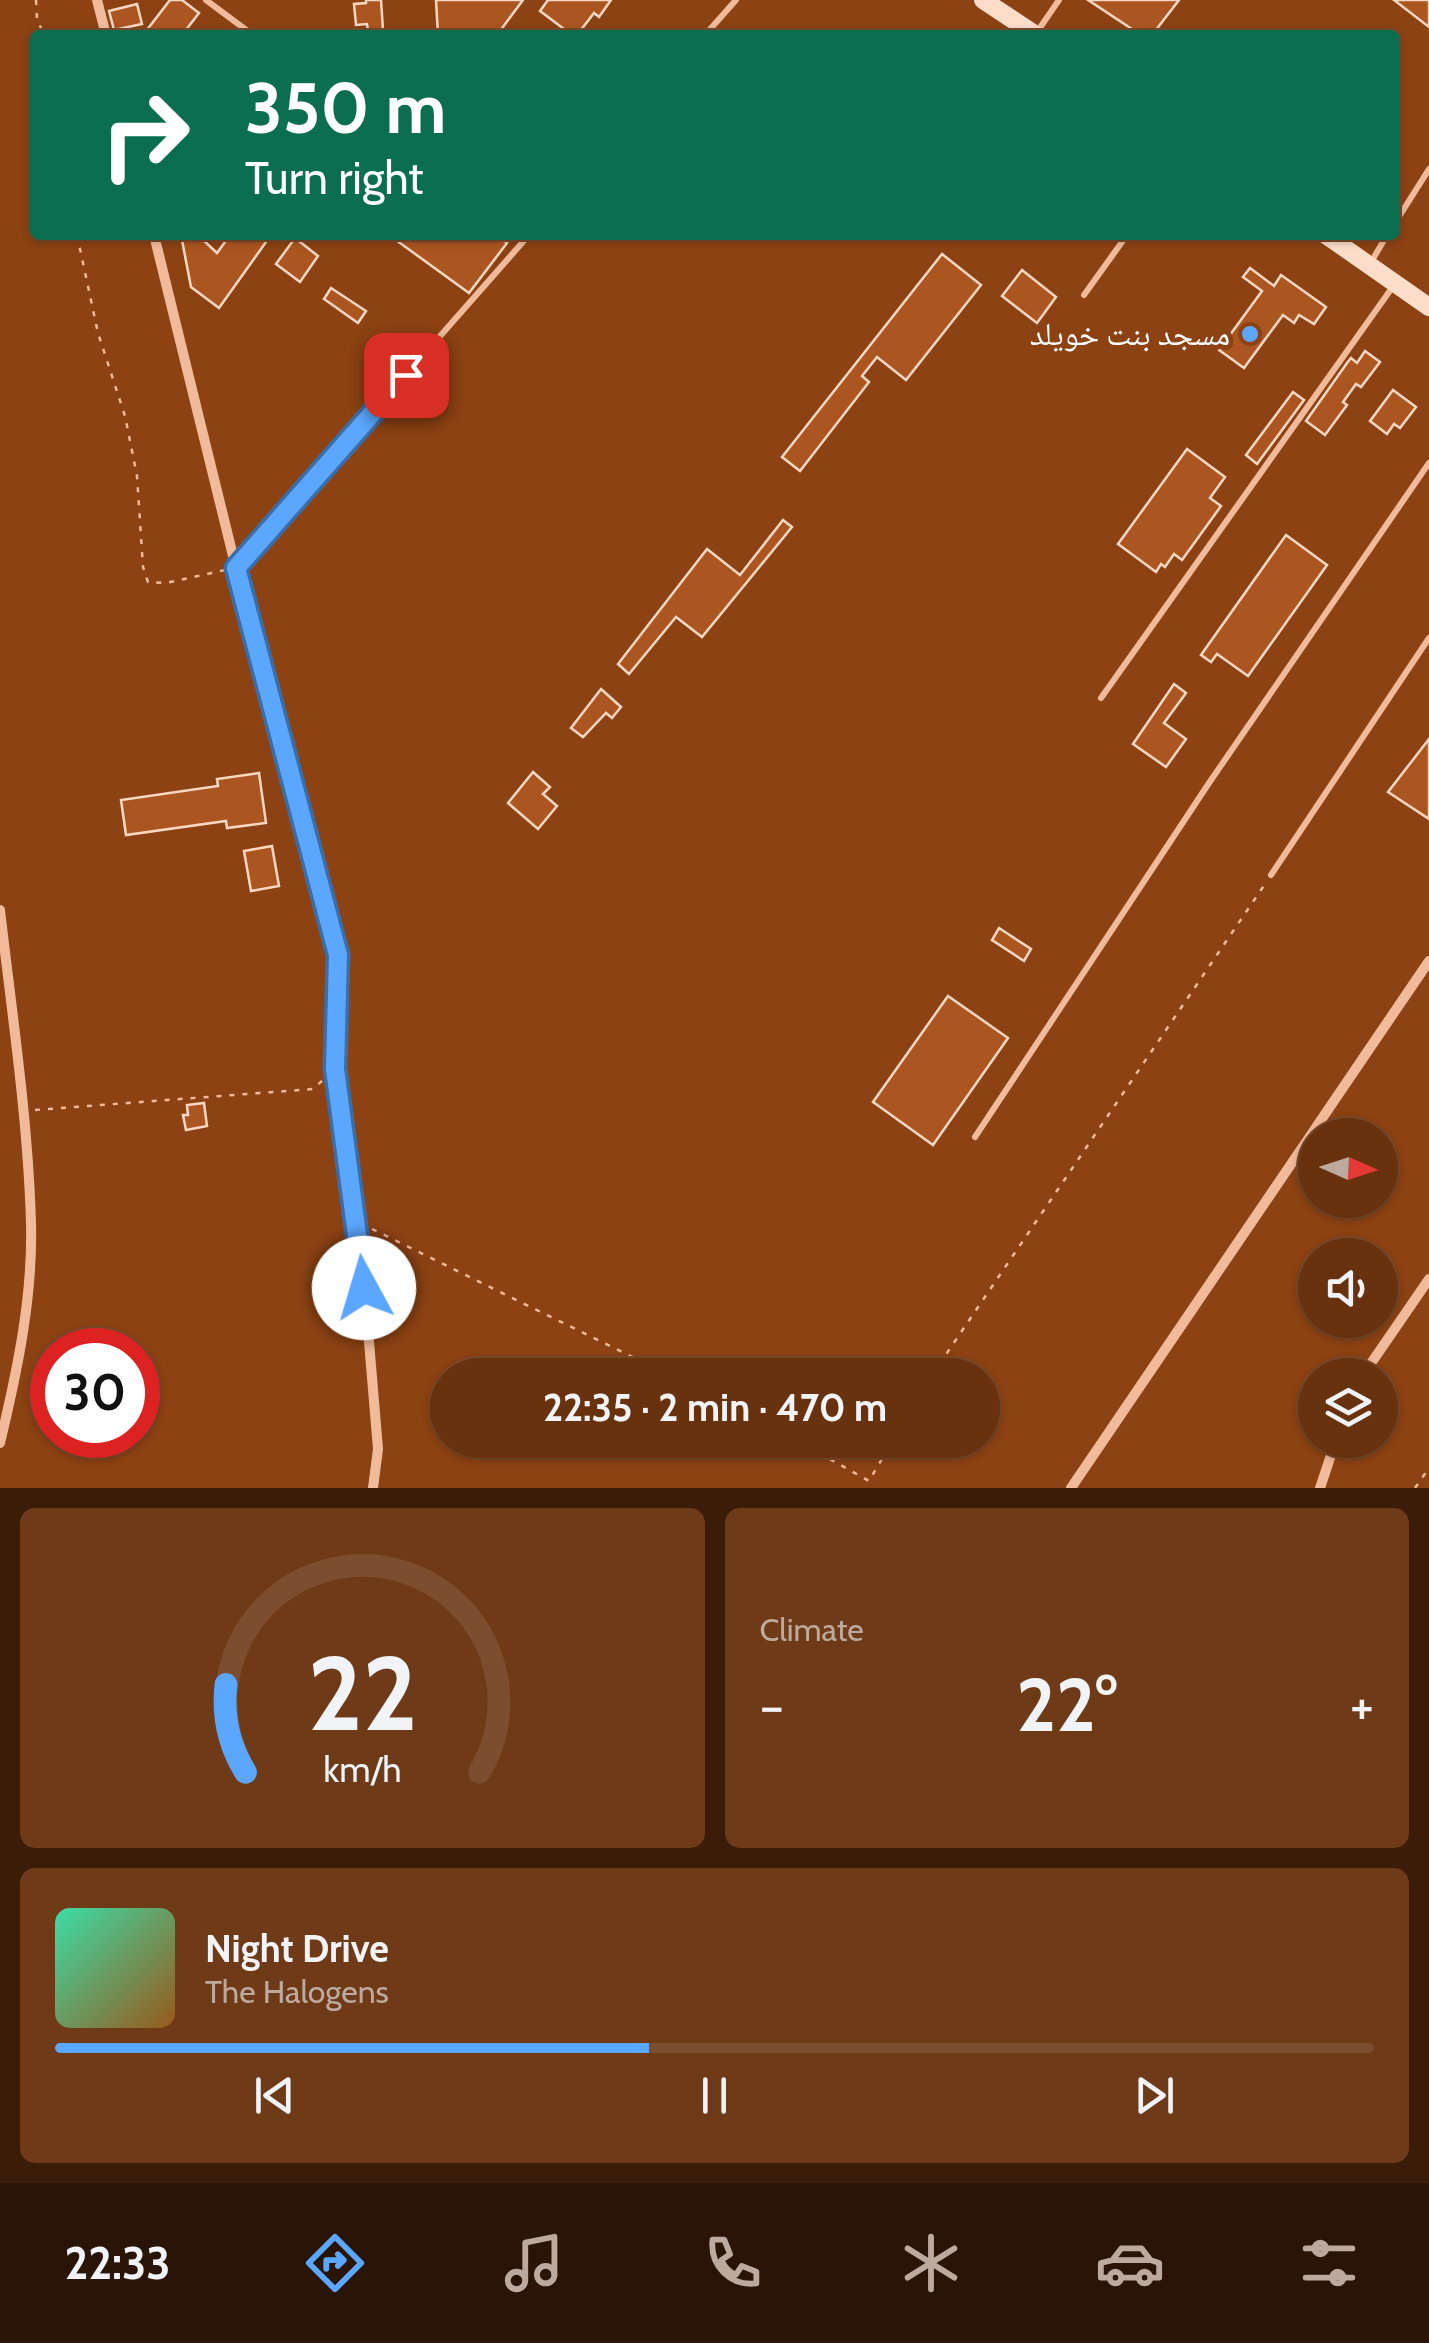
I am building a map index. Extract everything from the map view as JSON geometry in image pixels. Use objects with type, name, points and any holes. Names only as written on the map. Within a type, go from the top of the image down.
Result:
[{"type":"main road","points":[[984,0],[1028,30]]},
{"type":"main road","points":[[1333,240],[1428,305]]},
{"type":"street","points":[[97,0],[105,30]]},
{"type":"street","points":[[155,240],[338,955],[335,1069],[357,1222],[378,1449],[374,1488]]},
{"type":"street","points":[[0,910],[23,1111],[31,1227],[19,1361],[0,1443]]},
{"type":"street","points":[[1070,1488],[1429,960]]},
{"type":"street","points":[[1375,1358],[1429,1279]]},
{"type":"street","points":[[1320,1488],[1330,1458]]},
{"type":"lane","points":[[206,0],[247,30]]},
{"type":"lane","points":[[709,30],[736,0]]},
{"type":"lane","points":[[1039,30],[1060,0]]},
{"type":"lane","points":[[1400,215],[1429,169]]},
{"type":"lane","points":[[236,568],[523,240]]},
{"type":"lane","points":[[1084,295],[1123,240]]},
{"type":"lane","points":[[1368,265],[1385,240]]},
{"type":"lane","points":[[1101,698],[1395,284]]},
{"type":"lane","points":[[974,1137],[1209,782],[1429,463]]},
{"type":"lane","points":[[1271,876],[1429,638]]},
{"type":"path","points":[[36,0],[42,30]]},
{"type":"path","points":[[78,240],[98,333],[126,416],[137,476],[143,567],[148,582],[166,583],[236,568]]},
{"type":"path","points":[[944,1358],[1271,876]]},
{"type":"path","points":[[23,1111],[313,1089],[335,1069]]},
{"type":"path","points":[[357,1222],[634,1358]]},
{"type":"path","points":[[828,1458],[869,1481],[882,1458]]},
{"type":"path","points":[[1415,1488],[1429,1468]]},
{"type":"building","points":[[170,0],[182,0],[199,13],[186,30],[147,30]]},
{"type":"building","points":[[381,0],[383,30],[356,25],[354,4]]},
{"type":"building","points":[[436,0],[523,0],[501,30],[438,30]]},
{"type":"building","points":[[548,0],[611,0],[599,17],[594,13],[581,30],[565,30],[540,11]]},
{"type":"building","points":[[1088,0],[1179,0],[1156,30],[1133,30]]},
{"type":"building","points":[[1394,0],[1429,0],[1429,27]]},
{"type":"building","points":[[137,4],[142,24],[114,30],[109,11]]},
{"type":"building","points":[[182,240],[203,240],[217,253],[226,240],[267,240],[219,308],[191,287]]},
{"type":"building","points":[[294,240],[318,256],[300,282],[276,264]]},
{"type":"building","points":[[396,240],[503,240],[507,243],[469,293]]},
{"type":"building","points":[[942,254],[981,285],[906,380],[877,357],[862,376],[869,382],[800,471],[782,457]]},
{"type":"building","points":[[1250,268],[1274,286],[1281,275],[1326,307],[1314,324],[1299,315],[1294,323],[1283,315],[1244,368],[1219,350],[1262,291],[1243,277]]},
{"type":"building","points":[[1022,270],[1056,297],[1037,323],[1002,296]]},
{"type":"building","points":[[331,288],[366,311],[358,323],[324,299]]},
{"type":"building","points":[[1365,351],[1380,362],[1361,387],[1356,384],[1343,402],[1347,405],[1325,435],[1306,421],[1351,358],[1357,363]]},
{"type":"building","points":[[1393,390],[1416,407],[1400,428],[1394,424],[1387,434],[1370,421]]},
{"type":"building","points":[[1293,392],[1304,400],[1257,464],[1246,455]]},
{"type":"building","points":[[1187,449],[1225,477],[1210,498],[1221,506],[1182,560],[1174,554],[1156,572],[1118,544]]},
{"type":"building","points":[[783,520],[792,527],[702,637],[676,617],[629,674],[618,664],[707,549],[740,575]]},
{"type":"building","points":[[1286,535],[1327,565],[1248,676],[1217,654],[1211,662],[1201,655]]},
{"type":"building","points":[[1174,684],[1186,693],[1164,723],[1186,739],[1166,767],[1133,744]]},
{"type":"building","points":[[601,689],[621,707],[612,718],[606,713],[583,737],[571,728]]},
{"type":"building","points":[[1429,739],[1429,819],[1388,792]]},
{"type":"building","points":[[533,772],[550,787],[543,794],[557,806],[538,829],[508,803]]},
{"type":"building","points":[[259,773],[266,823],[227,828],[226,821],[126,835],[121,800],[218,786],[217,779]]},
{"type":"building","points":[[272,846],[279,886],[251,891],[244,851]]},
{"type":"building","points":[[999,928],[1031,949],[1024,961],[992,940]]},
{"type":"building","points":[[948,996],[1008,1038],[933,1145],[873,1102]]},
{"type":"building","points":[[204,1103],[207,1126],[186,1130],[183,1115],[188,1115],[187,1105]]},
{"type":"place","name":"مسجد بنت خويلد","points":[[1250,334]]},
{"type":"route","points":[[364,1288],[335,1069],[338,955],[236,568],[406,375]]}]
